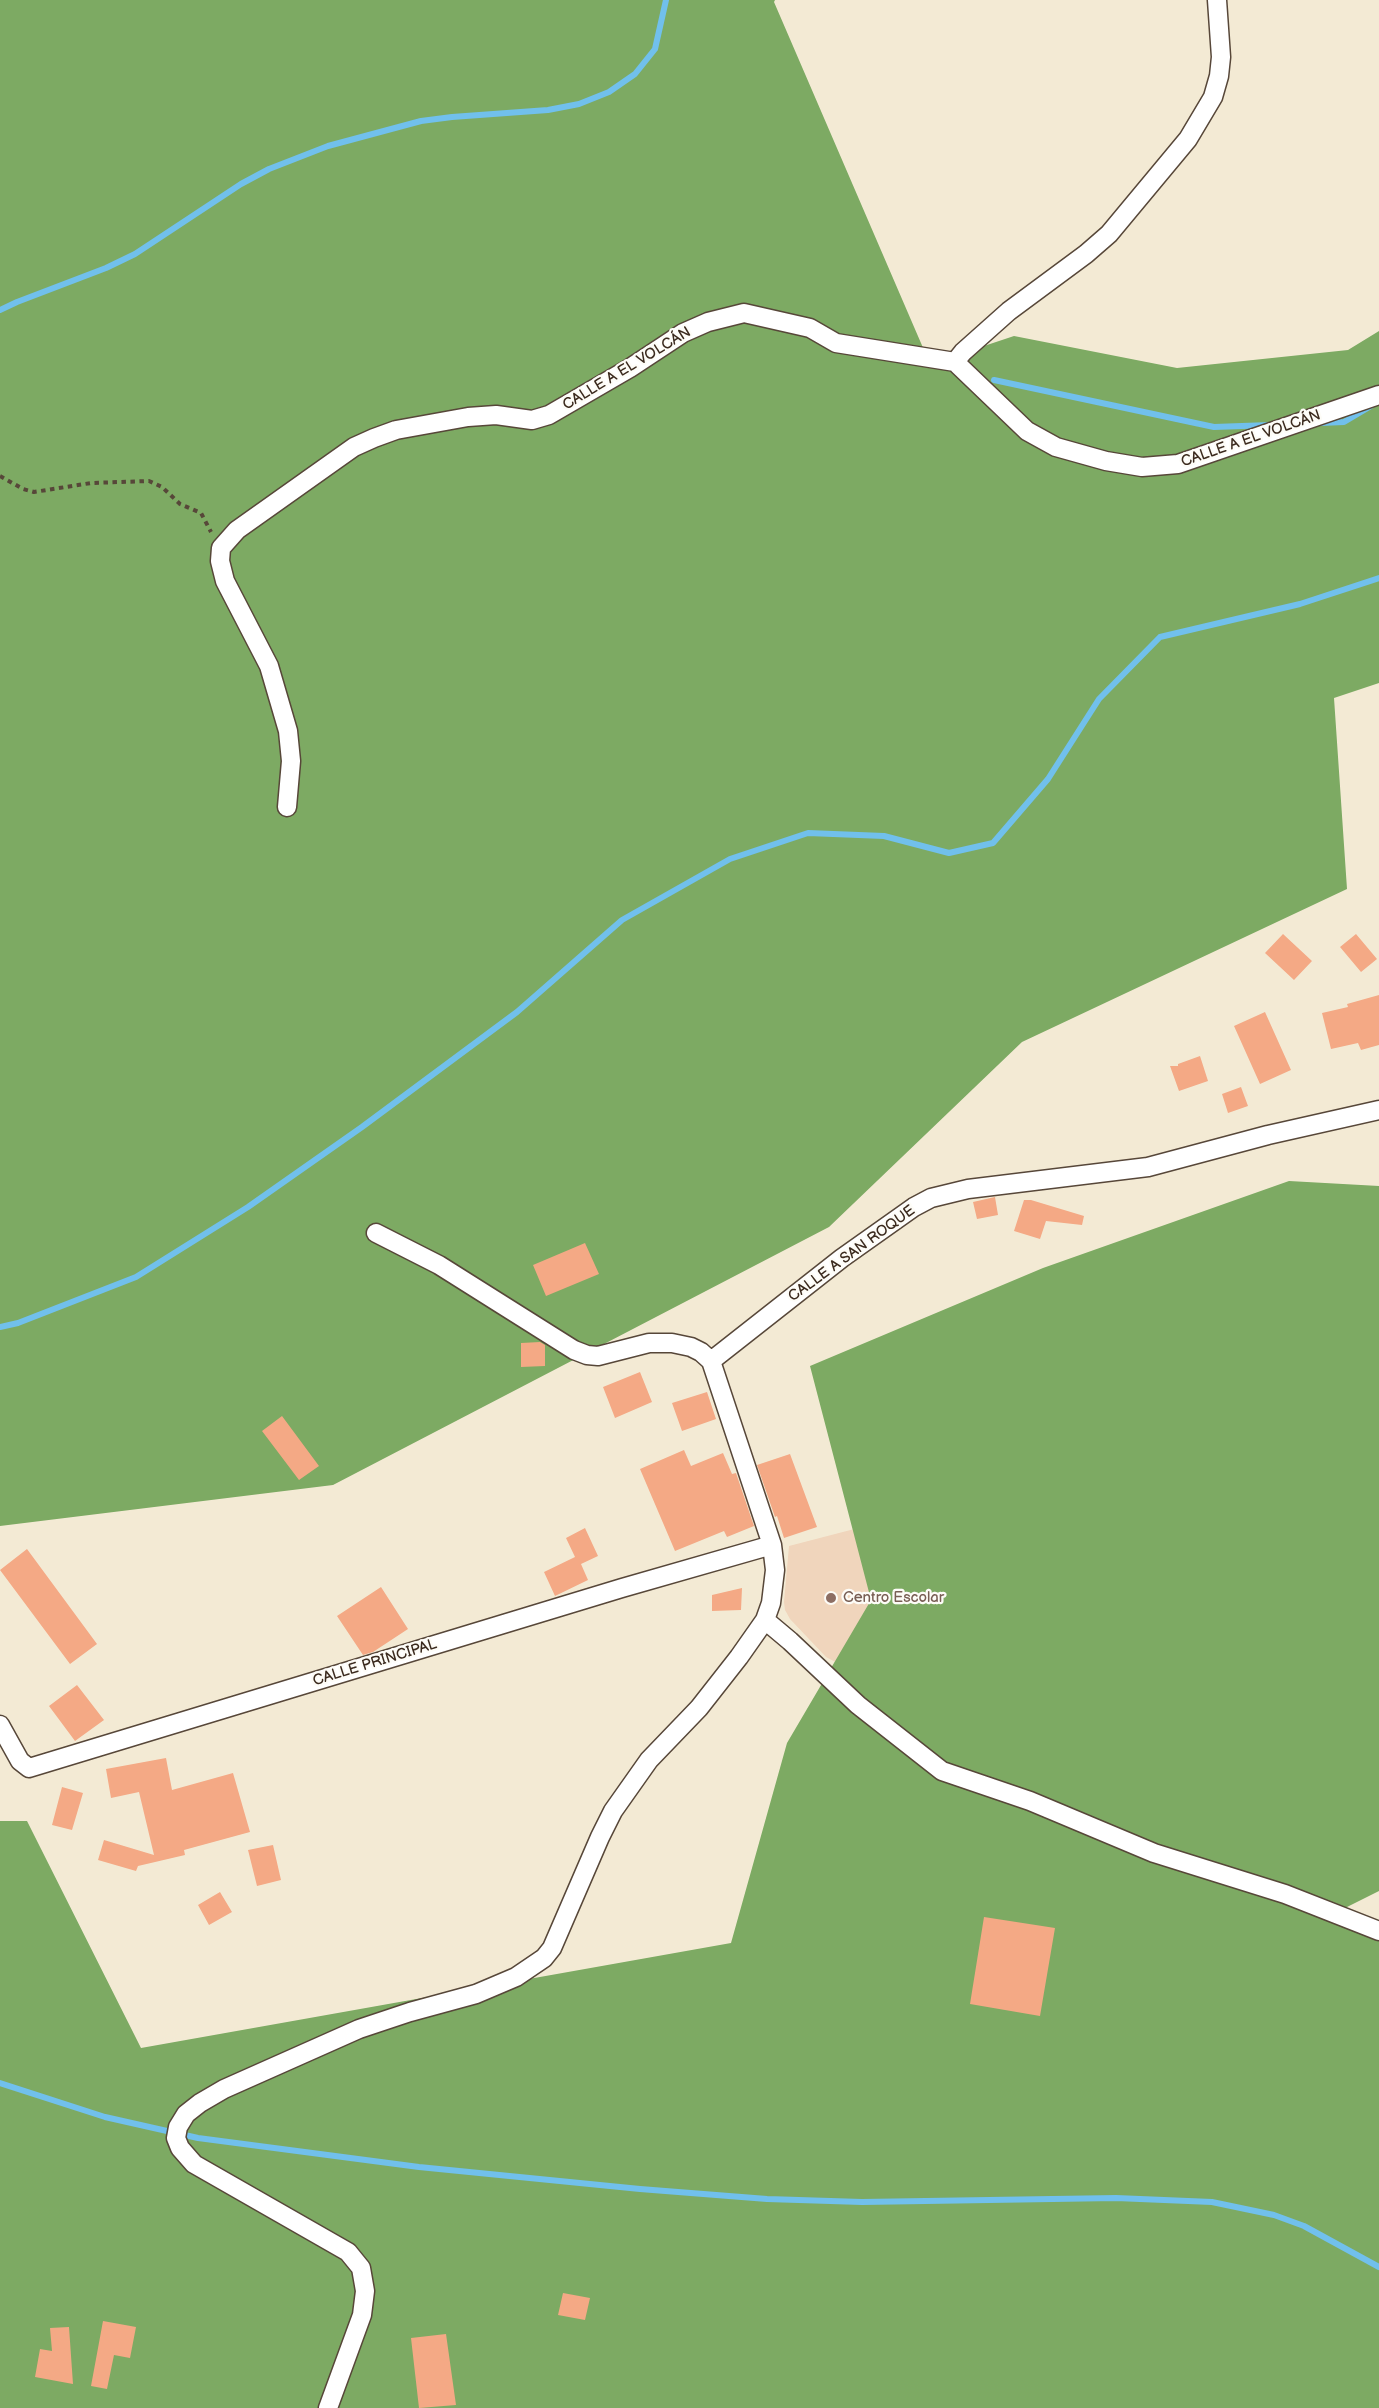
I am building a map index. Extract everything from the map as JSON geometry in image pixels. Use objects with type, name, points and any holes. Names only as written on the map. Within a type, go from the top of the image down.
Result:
[{"type":"street","points":[[955,362],[1009,311],[1086,254],[1109,234],[1188,139],[1213,97],[1220,76],[1217,0]]},
{"type":"street","name":"CALLE A EL VOLCÁN","points":[[221,548],[237,530],[354,447],[396,430],[468,417],[496,415],[532,420],[549,415],[630,368],[683,333],[708,322],[733,315],[758,315],[794,323],[810,328],[836,343],[955,362],[1027,431],[1056,447],[1142,467],[1179,464],[1379,395]]},
{"type":"street","points":[[221,548],[220,561],[225,581],[269,666],[288,731],[291,761],[287,807]]},
{"type":"street","name":"CALLE A SAN ROQUE","points":[[711,1361],[842,1258],[914,1207],[931,1198],[968,1189],[1149,1167],[1268,1135],[1379,1110]]},
{"type":"street","points":[[328,2408],[362,2315],[366,2291],[361,2268],[348,2252],[194,2164],[180,2148],[176,2138],[178,2127],[186,2114],[224,2089],[359,2029],[476,1994],[516,1977],[544,1959],[560,1932],[613,1811],[649,1760],[699,1708],[765,1620],[771,1603],[775,1578],[772,1545],[711,1361],[701,1352],[691,1347],[672,1343],[649,1342],[598,1356],[587,1355],[574,1350],[439,1265],[376,1233]]},
{"type":"street","name":"CALLE PRINCIPAL","points":[[0,1725],[20,1761],[29,1768],[622,1588],[772,1545]]},
{"type":"street","points":[[765,1620],[858,1705],[942,1771],[1030,1801],[1154,1853],[1285,1894],[1379,1931]]},
{"type":"path","points":[[0,476],[23,489],[34,492],[91,483],[149,481],[162,487],[180,504],[201,513],[221,548]]},
{"type":"shaded area","name":"Centro Escolar","points":[[862,1527],[891,1654],[841,1665],[826,1657],[790,1619],[785,1610],[789,1546]]},
{"type":"green space","points":[[0,0],[775,0],[930,364],[1014,336],[1177,368],[1348,350],[1379,331],[1379,683],[1334,698],[1347,889],[1022,1042],[829,1227],[333,1485],[0,1526]]},
{"type":"green space","points":[[1289,1181],[1379,1186],[1379,1891],[1333,1914],[1379,1929],[1379,2408],[0,2408],[0,1821],[27,1821],[141,2048],[731,1943],[787,1743],[871,1600],[810,1366],[1043,1268]]},
{"type":"building","points":[[1283,934],[1312,961],[1294,980],[1265,953]]},
{"type":"building","points":[[1356,934],[1377,959],[1361,972],[1340,947]]},
{"type":"building","points":[[1379,995],[1379,1045],[1361,1050],[1358,1043],[1331,1049],[1322,1013],[1348,1007],[1347,1004]]},
{"type":"building","points":[[1265,1012],[1291,1070],[1260,1084],[1234,1026]]},
{"type":"building","points":[[1200,1056],[1208,1081],[1179,1091],[1170,1066],[1178,1066],[1178,1064]]},
{"type":"building","points":[[1241,1087],[1248,1106],[1228,1113],[1222,1094]]},
{"type":"building","points":[[995,1197],[998,1215],[977,1219],[973,1202]]},
{"type":"building","points":[[1024,1200],[1031,1200],[1084,1216],[1082,1225],[1046,1221],[1040,1239],[1014,1231]]},
{"type":"building","points":[[585,1243],[599,1274],[546,1296],[533,1265]]},
{"type":"building","points":[[540,1342],[545,1345],[545,1366],[521,1367],[521,1343]]},
{"type":"building","points":[[640,1372],[652,1402],[615,1418],[603,1387]]},
{"type":"building","points":[[707,1392],[716,1419],[682,1431],[672,1403]]},
{"type":"building","points":[[282,1416],[319,1466],[299,1480],[262,1431]]},
{"type":"building","points":[[684,1450],[691,1466],[723,1453],[732,1474],[736,1473],[754,1526],[727,1537],[724,1531],[675,1551],[640,1469]]},
{"type":"building","points":[[790,1454],[817,1527],[784,1538],[757,1465]]},
{"type":"building","points":[[585,1528],[598,1556],[581,1564],[588,1580],[555,1596],[544,1572],[575,1557],[566,1538]]},
{"type":"building","points":[[27,1549],[97,1644],[70,1664],[0,1570]]},
{"type":"building","points":[[381,1587],[408,1629],[373,1652],[363,1655],[337,1616]]},
{"type":"building","points":[[742,1588],[741,1610],[712,1611],[712,1595]]},
{"type":"building","points":[[77,1685],[104,1720],[75,1741],[49,1706]]},
{"type":"building","points":[[166,1758],[172,1790],[233,1773],[250,1832],[184,1850],[185,1855],[138,1866],[136,1871],[98,1860],[104,1840],[154,1855],[139,1792],[111,1798],[106,1769]]},
{"type":"building","points":[[62,1787],[83,1793],[72,1830],[52,1825]]},
{"type":"building","points":[[273,1845],[281,1880],[257,1886],[248,1850]]},
{"type":"building","points":[[220,1892],[232,1912],[209,1925],[198,1905]]},
{"type":"building","points":[[984,1917],[1055,1928],[1040,2016],[970,2004]]},
{"type":"building","points":[[563,2293],[590,2298],[585,2320],[558,2315]]},
{"type":"building","points":[[103,2321],[136,2327],[130,2358],[114,2355],[107,2389],[91,2386]]},
{"type":"building","points":[[69,2327],[73,2384],[35,2377],[40,2349],[52,2351],[50,2328]]},
{"type":"building","points":[[446,2334],[456,2405],[419,2408],[411,2338]]},
{"type":"waterway","points":[[0,310],[106,268],[135,254],[241,184],[269,169],[328,146],[421,121],[548,110],[579,104],[609,92],[635,74],[655,49],[666,0]]},
{"type":"waterway","points":[[994,380],[1214,427],[1270,425]]},
{"type":"waterway","points":[[1320,423],[1344,422],[1371,406]]},
{"type":"waterway","points":[[0,1327],[18,1323],[136,1277],[248,1207],[362,1127],[517,1012],[622,920],[730,859],[808,833],[884,836],[949,853],[993,843],[1048,779],[1099,699],[1160,637],[1300,604],[1379,578]]},
{"type":"waterway","points":[[0,2083],[105,2117],[198,2138],[419,2167],[640,2189],[767,2199],[862,2202],[1116,2198],[1212,2202],[1274,2215],[1304,2226],[1379,2267]]},
{"type":"place","name":"Centro Escolar","points":[[831,1598]]}]
